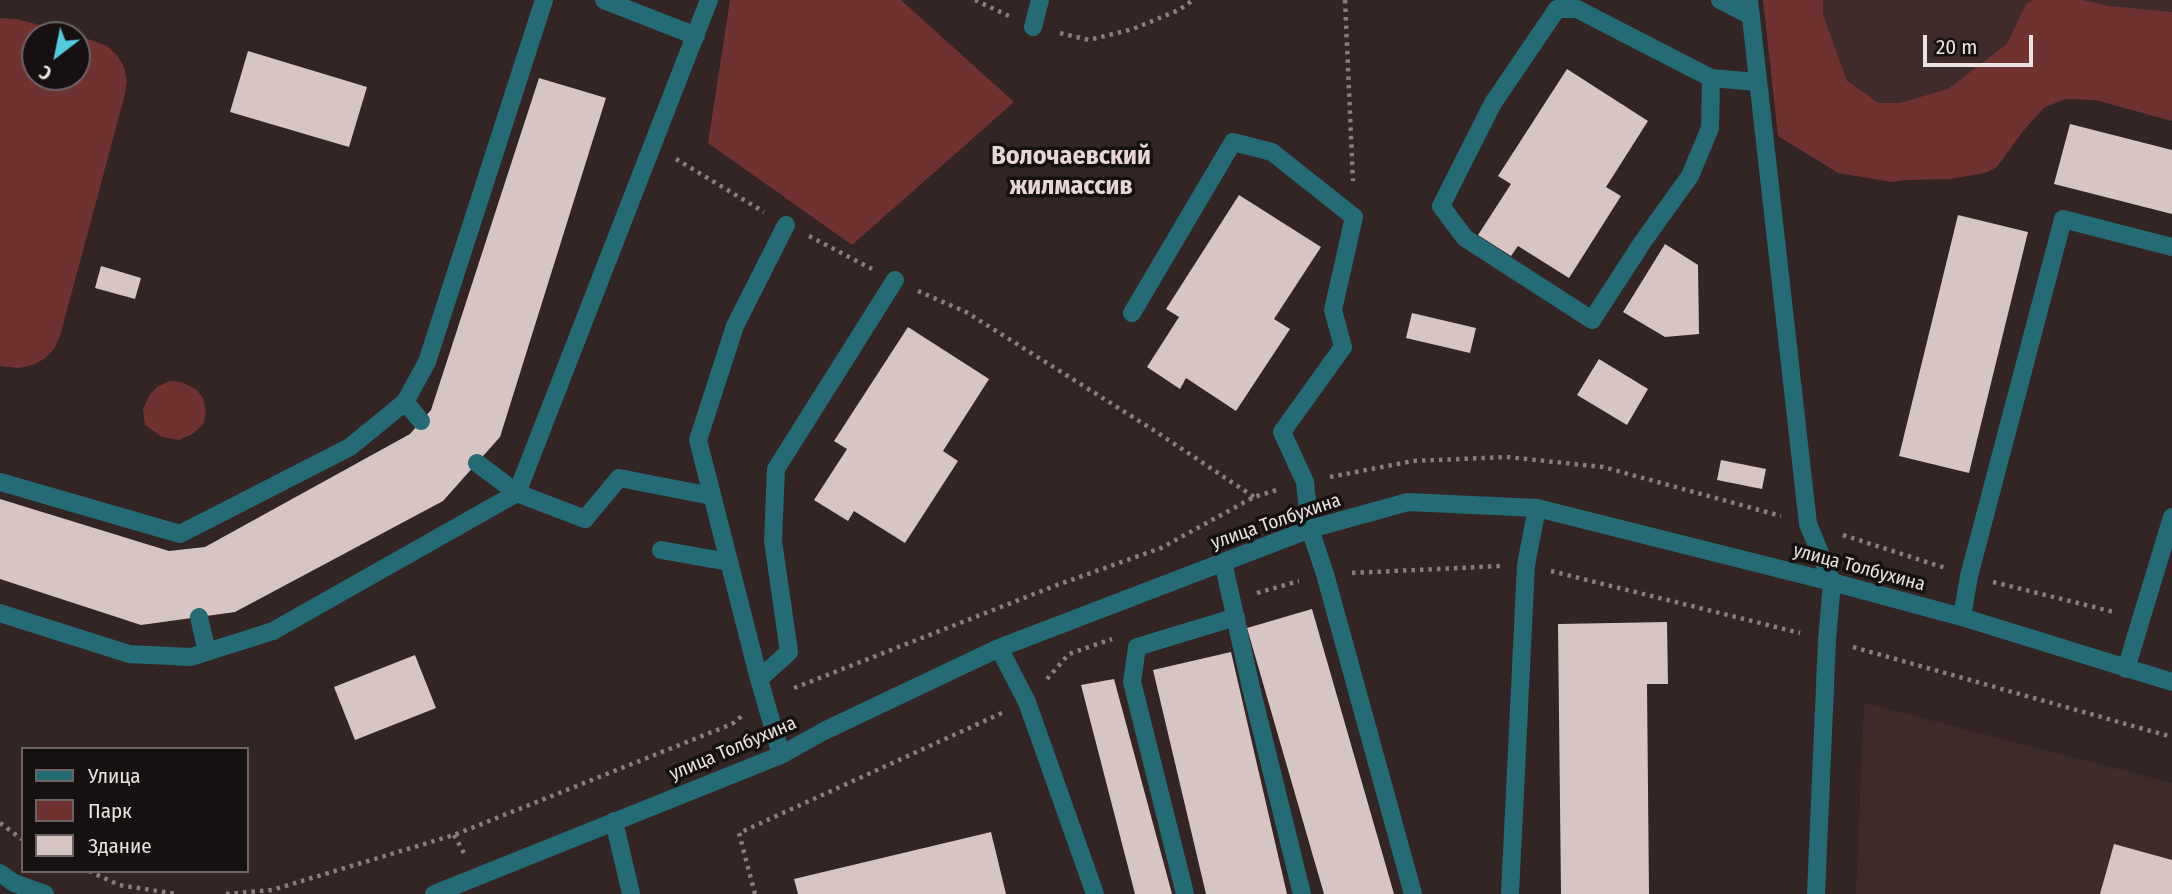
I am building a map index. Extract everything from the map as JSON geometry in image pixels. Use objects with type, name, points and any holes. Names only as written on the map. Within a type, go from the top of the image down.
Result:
[{"type":"street","points":[[0,482],[183,542],[350,447],[405,402],[427,362],[544,0]]},
{"type":"street","points":[[604,0],[696,36]]},
{"type":"street","points":[[0,613],[129,654],[191,657],[274,631],[517,493],[709,0]]},
{"type":"street","points":[[1033,27],[1040,0]]},
{"type":"street","points":[[1720,0],[1750,8],[1808,524],[1832,582],[1816,894]]},
{"type":"street","points":[[1711,78],[1710,128],[1690,176],[1592,320],[1465,238],[1441,206],[1493,103],[1557,9],[1577,9],[1711,78],[1758,82]]},
{"type":"street","points":[[1132,313],[1233,142],[1272,152],[1354,217],[1333,310],[1343,347],[1282,432],[1305,482],[1310,530],[1325,574],[1413,894]]},
{"type":"street","points":[[1962,617],[1969,576],[2063,219],[2172,247]]},
{"type":"street","points":[[781,755],[698,440],[735,326],[786,225]]},
{"type":"street","points":[[759,679],[789,652],[773,541],[776,469],[895,281]]},
{"type":"street","points":[[405,402],[421,421]]},
{"type":"street","points":[[477,463],[517,493],[585,519],[619,478],[712,496]]},
{"type":"street","name":"улица Толбухина","points":[[434,894],[781,755],[824,731],[999,648],[1310,530],[1408,502],[1537,508],[1962,617],[2172,682]]},
{"type":"street","points":[[1510,894],[1526,565],[1537,508]]},
{"type":"street","points":[[2126,669],[2172,517]]},
{"type":"street","points":[[661,550],[729,562]]},
{"type":"street","points":[[1223,562],[1302,894]]},
{"type":"street","points":[[1185,894],[1132,682],[1137,648],[1234,609]]},
{"type":"street","points":[[199,617],[207,652]]},
{"type":"street","points":[[999,648],[1027,702],[1095,894]]},
{"type":"street","points":[[614,821],[631,894]]},
{"type":"street","points":[[6,883],[45,894]]},
{"type":"path","points":[[975,0],[1033,27],[1089,40],[1133,29],[1179,10],[1194,0]]},
{"type":"path","points":[[1345,0],[1354,217]]},
{"type":"path","points":[[653,145],[786,225],[895,281],[966,312],[1155,431],[1254,498]]},
{"type":"path","points":[[1234,609],[1325,574],[1526,565],[1827,640],[2172,737]]},
{"type":"path","points":[[755,894],[739,833],[1027,702],[1069,654],[1121,636]]},
{"type":"path","points":[[0,823],[21,839]]},
{"type":"path","points":[[93,873],[118,885],[177,894]]},
{"type":"shaded area","points":[[1776,0],[2172,0],[2172,103],[2006,62],[1973,164],[1784,126]]},
{"type":"shaded area","points":[[1864,703],[2172,783],[2172,894],[1856,894]]},
{"type":"green space","points":[[730,0],[901,0],[1014,102],[852,245],[708,143]]},
{"type":"green space","points":[[1763,0],[1823,0],[1823,15],[1847,81],[1879,103],[1900,103],[1948,89],[2007,44],[2026,4],[2034,0],[2083,0],[2109,6],[2172,12],[2172,121],[2095,100],[2066,99],[2045,107],[2023,131],[1997,167],[1985,173],[1950,179],[1892,182],[1838,173],[1778,136]]},
{"type":"green space","points":[[0,18],[24,21],[21,21],[21,91],[91,91],[91,40],[107,46],[117,55],[124,67],[127,81],[60,336],[54,349],[33,365],[19,368],[0,366]]},
{"type":"green space","points":[[169,381],[182,382],[197,390],[203,398],[206,410],[204,423],[194,433],[179,440],[162,437],[145,425],[143,409],[149,396],[157,387]]},
{"type":"building","points":[[248,51],[367,87],[349,147],[230,112]]},
{"type":"building","points":[[1567,69],[1648,121],[1606,187],[1621,196],[1569,278],[1518,246],[1511,256],[1478,235],[1511,184],[1498,176]]},
{"type":"building","points":[[539,78],[606,98],[500,437],[443,501],[235,612],[141,625],[0,579],[0,499],[169,551],[205,547],[410,434],[431,410]]},
{"type":"building","points":[[2070,124],[2172,150],[2172,214],[2054,184]]},
{"type":"building","points":[[1239,195],[1321,247],[1274,319],[1290,329],[1236,411],[1186,378],[1180,389],[1147,367],[1179,317],[1166,309]]},
{"type":"building","points":[[1958,215],[2028,232],[1969,473],[1899,456]]},
{"type":"building","points":[[1665,244],[1698,265],[1699,334],[1665,337],[1623,312]]},
{"type":"building","points":[[101,266],[141,278],[135,299],[95,288]]},
{"type":"building","points":[[1412,313],[1476,328],[1470,353],[1406,338]]},
{"type":"building","points":[[908,327],[989,379],[943,451],[958,461],[905,543],[854,511],[848,521],[814,500],[847,449],[834,441]]},
{"type":"building","points":[[1599,359],[1648,389],[1627,425],[1577,395]]},
{"type":"building","points":[[1721,460],[1766,469],[1762,489],[1717,480]]},
{"type":"building","points":[[1312,609],[1394,894],[1324,894],[1247,628]]},
{"type":"building","points":[[1667,622],[1668,684],[1647,684],[1649,894],[1561,894],[1558,624]]},
{"type":"building","points":[[1231,652],[1287,894],[1206,894],[1153,670]]},
{"type":"building","points":[[415,655],[436,708],[355,740],[334,687]]},
{"type":"building","points":[[1114,679],[1172,894],[1135,894],[1081,685]]},
{"type":"building","points":[[991,832],[1006,894],[798,894],[794,879]]},
{"type":"building","points":[[2114,844],[2172,860],[2172,894],[2100,894]]},
{"type":"district","name":"Волочаевский жилмассив","points":[[1071,172]]}]
